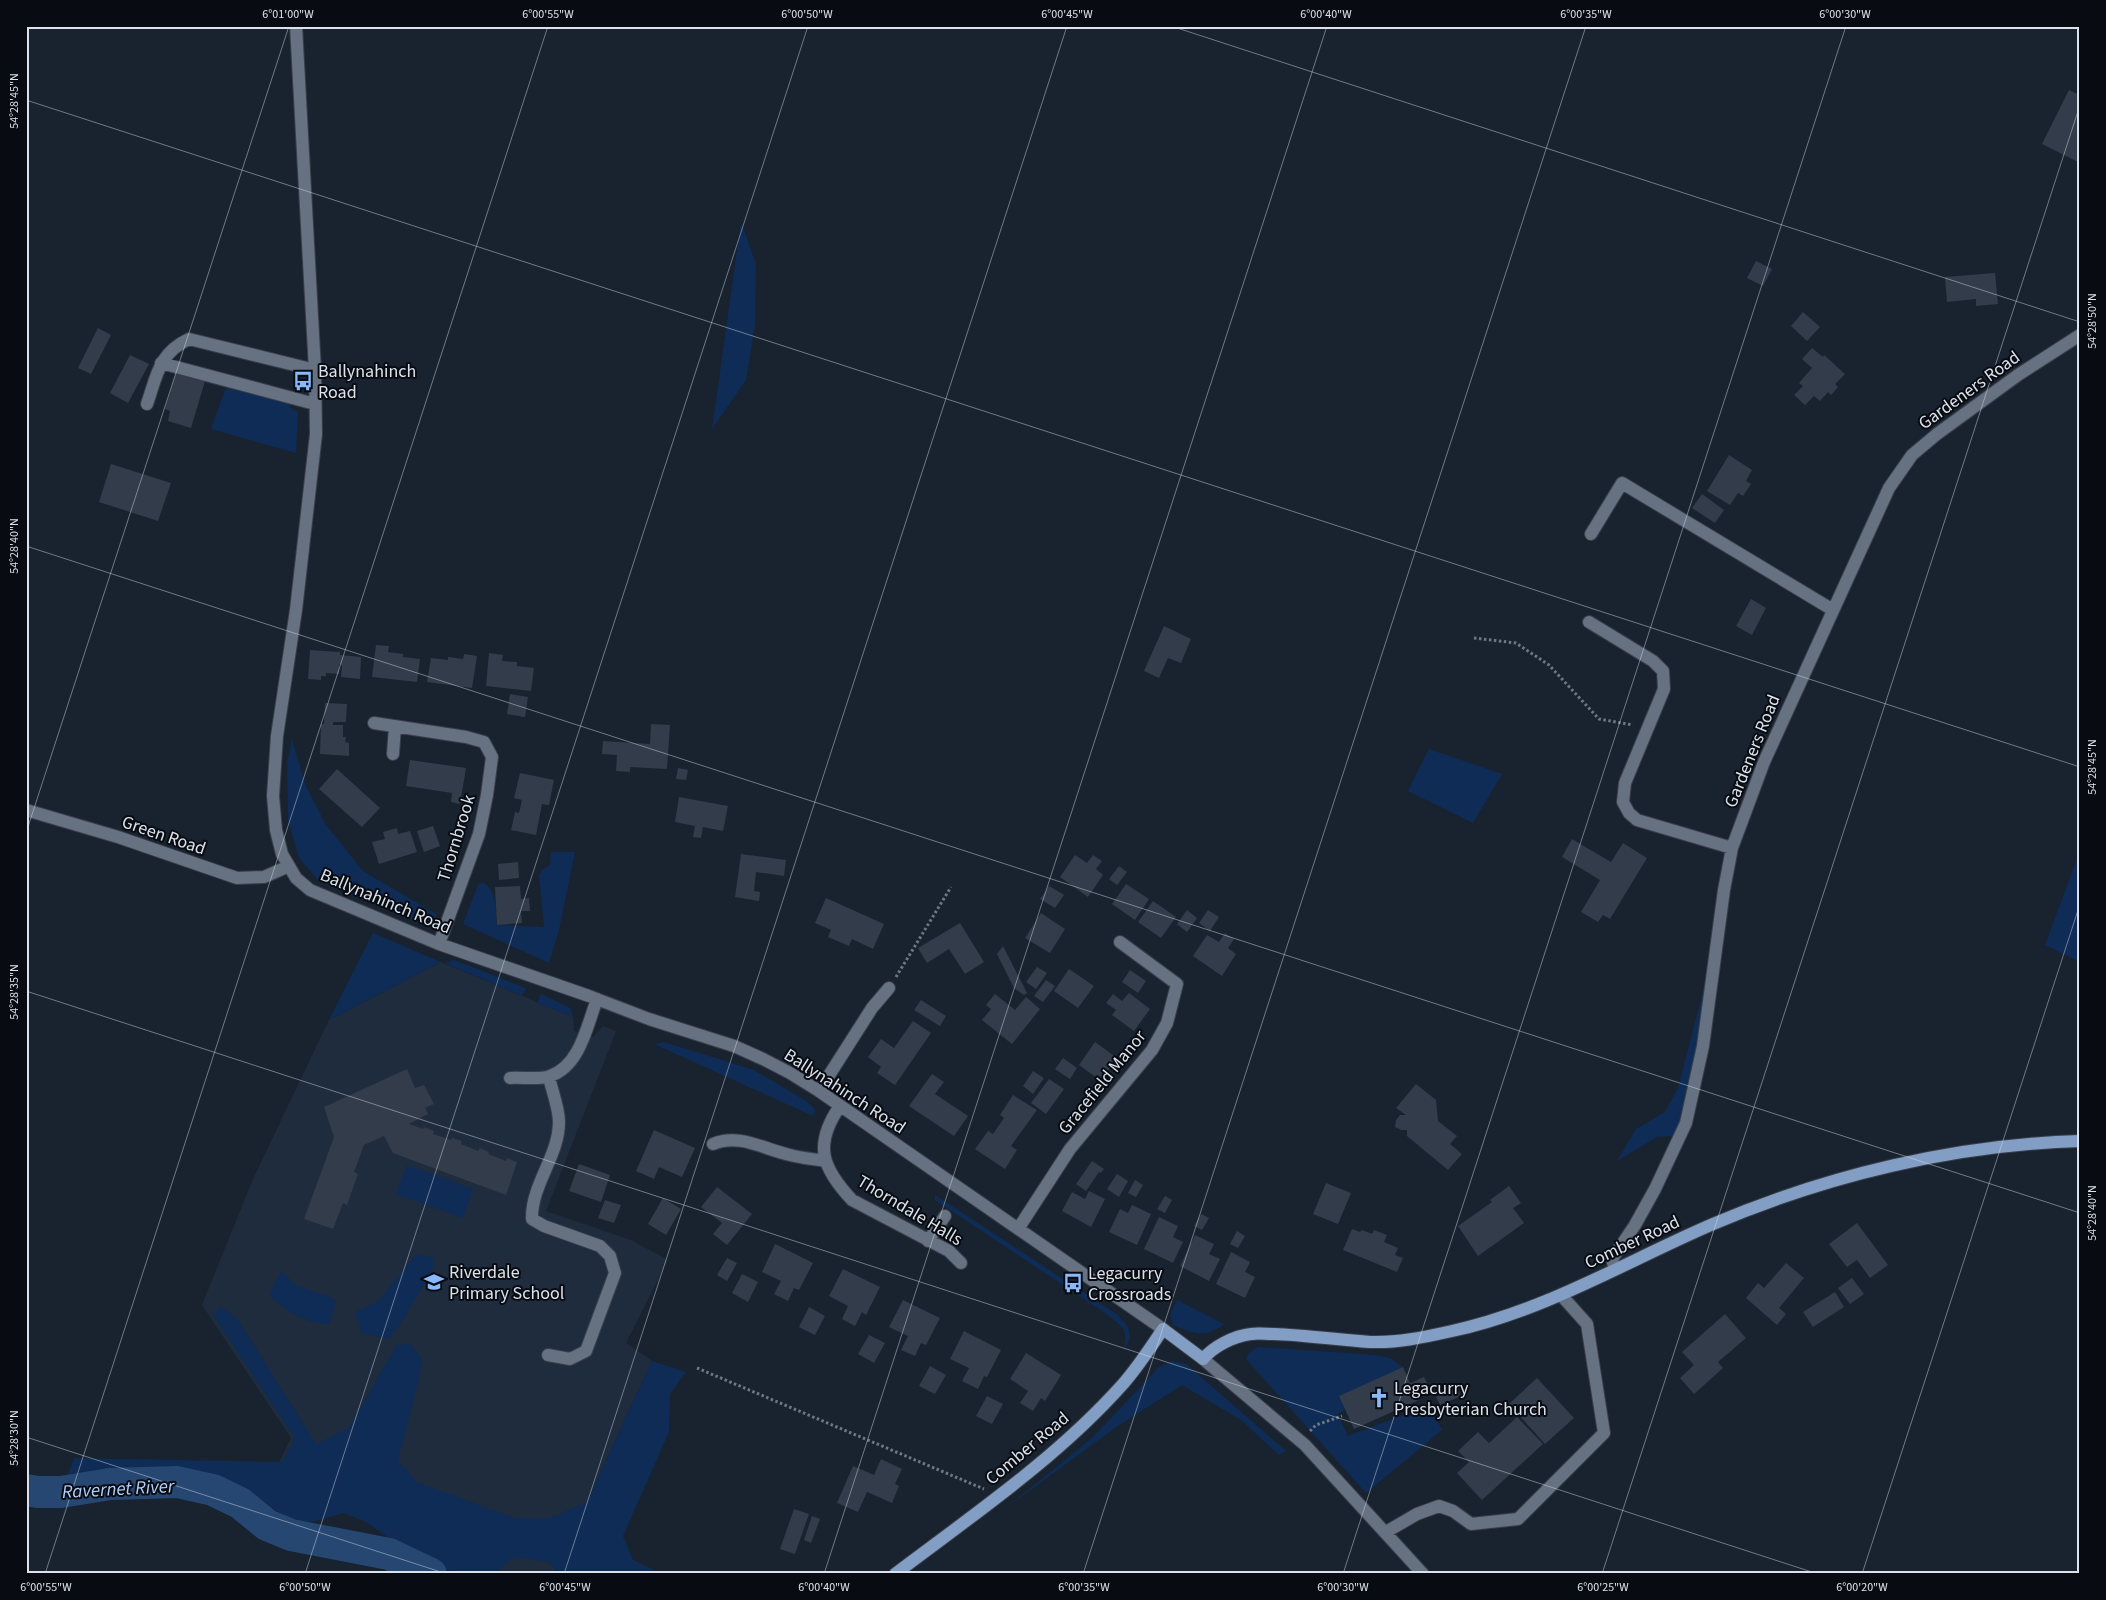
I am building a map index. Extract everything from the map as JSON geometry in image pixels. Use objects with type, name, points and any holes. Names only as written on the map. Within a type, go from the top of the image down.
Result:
[{"type":"main road","name":"Comber Road","points":[[1203,1359],[1210,1351],[1222,1344],[1250,1334],[1292,1335],[1371,1342],[1401,1341],[1456,1330],[1561,1295],[1715,1223],[1800,1191],[1967,1150],[2045,1142],[2080,1141]]},
{"type":"main road","name":"Comber Road","points":[[895,1574],[999,1496],[1069,1438],[1123,1384],[1164,1328]]},
{"type":"main road","points":[[1164,1328],[1203,1359]]},
{"type":"street","name":"Ballynahinch Road","points":[[296,26],[315,370],[316,434],[296,610],[277,736],[275,776],[276,830],[282,854],[296,878],[310,890],[439,944],[650,1019],[734,1046],[790,1073],[1164,1328]]},
{"type":"street","name":"Gardeners Road","points":[[1615,1270],[1612,1259],[1636,1225],[1656,1189],[1686,1122],[1703,1046],[1724,890],[1732,848],[1764,762],[1888,488],[1912,455],[1936,434],[2022,372],[2080,335]]},
{"type":"street","points":[[147,404],[161,363],[176,345],[188,339],[315,370]]},
{"type":"street","points":[[161,363],[315,404]]},
{"type":"street","points":[[1591,534],[1622,483],[1833,610]]},
{"type":"street","points":[[1589,622],[1652,661],[1663,671],[1664,689],[1625,783],[1623,802],[1629,813],[1637,820],[1732,848]]},
{"type":"street","name":"Thornbrook","points":[[374,723],[466,737],[484,742],[492,757],[479,834],[439,944]]},
{"type":"street","points":[[393,754],[395,726]]},
{"type":"street","name":"Green Road","points":[[26,810],[118,837],[237,878],[264,877],[289,866]]},
{"type":"street","name":"Gracefield Manor","points":[[1018,1230],[1070,1149],[1152,1050],[1166,1023],[1177,984],[1120,942]]},
{"type":"street","points":[[818,1091],[872,1008],[889,988]]},
{"type":"street","points":[[510,1078],[549,1077],[566,1066],[579,1050],[597,999]]},
{"type":"street","points":[[548,1355],[570,1359],[586,1351],[615,1272],[610,1256],[600,1246],[544,1226],[532,1219],[532,1207],[554,1146],[559,1122],[549,1077]]},
{"type":"street","points":[[713,1144],[726,1139],[746,1141],[789,1155],[825,1161],[823,1155],[826,1134],[832,1118],[840,1106]]},
{"type":"street","name":"Thorndale Halls","points":[[825,1161],[829,1172],[852,1200],[949,1251],[961,1263]]},
{"type":"street","points":[[928,1241],[946,1216]]},
{"type":"street","points":[[1386,1532],[1417,1514],[1439,1506],[1453,1512],[1471,1524],[1518,1519],[1604,1433],[1587,1324],[1561,1295]]},
{"type":"street","points":[[1203,1359],[1300,1442],[1386,1532],[1423,1574]]},
{"type":"path","points":[[1474,638],[1516,643],[1549,665],[1599,719],[1648,728]]},
{"type":"path","points":[[889,988],[951,888]]},
{"type":"path","points":[[697,1368],[999,1496]]},
{"type":"path","points":[[1300,1442],[1316,1425],[1342,1416]]},
{"type":"shaded area","points":[[741,222],[756,264],[755,325],[746,380],[712,429]]},
{"type":"shaded area","points":[[231,385],[288,403],[293,410],[298,411],[296,453],[211,429],[225,390]]},
{"type":"shaded area","points":[[292,739],[305,784],[326,825],[363,871],[436,914],[436,921],[424,925],[320,882],[299,858],[288,820],[287,763]]},
{"type":"shaded area","points":[[1429,749],[1502,774],[1473,823],[1408,791]]},
{"type":"shaded area","points":[[551,852],[575,852],[559,930],[549,963],[463,924],[478,885],[482,882],[487,885],[493,895],[496,906],[497,925],[544,927],[539,875],[542,870],[550,865]]},
{"type":"shaded area","points":[[2078,856],[2080,859],[2080,962],[2045,945]]},
{"type":"shaded area","points":[[373,933],[441,962],[329,1020]]},
{"type":"shaded area","points":[[454,960],[526,988],[522,996],[445,963]]},
{"type":"shaded area","name":"Riverdale Primary School","points":[[441,962],[573,1017],[574,1031],[593,1037],[603,1026],[616,1031],[546,1211],[631,1240],[668,1260],[626,1343],[652,1361],[554,1574],[470,1574],[375,1517],[262,1497],[291,1438],[202,1305],[253,1179],[329,1020]]},
{"type":"shaded area","points":[[1706,980],[1694,1081],[1689,1101],[1674,1136],[1657,1137],[1617,1161],[1636,1129],[1665,1112],[1678,1088]]},
{"type":"shaded area","points":[[541,994],[570,1008],[573,1017],[537,1003]]},
{"type":"shaded area","points":[[664,1042],[754,1070],[808,1102],[815,1110],[813,1116],[654,1044]]},
{"type":"shaded area","points":[[407,1165],[473,1189],[463,1218],[396,1194]]},
{"type":"shaded area","points":[[935,1195],[1118,1315],[1128,1327],[1130,1338],[1124,1350],[1125,1336],[1123,1328],[1116,1322],[935,1200]]},
{"type":"shaded area","points":[[415,1255],[434,1257],[434,1271],[395,1331],[389,1339],[361,1333],[355,1312],[379,1301]]},
{"type":"shaded area","points":[[281,1271],[297,1286],[336,1300],[329,1325],[310,1321],[296,1315],[269,1295]]},
{"type":"shaded area","points":[[1177,1300],[1224,1324],[1211,1332],[1199,1334],[1173,1325],[1170,1315]]},
{"type":"shaded area","points":[[221,1307],[236,1317],[316,1444],[349,1428],[396,1346],[410,1343],[422,1360],[398,1460],[416,1482],[515,1518],[550,1518],[587,1502],[652,1361],[686,1372],[670,1394],[669,1432],[623,1536],[633,1560],[662,1574],[559,1574],[549,1562],[514,1557],[493,1574],[457,1574],[415,1556],[366,1522],[344,1513],[312,1522],[291,1521],[241,1486],[184,1474],[66,1479],[74,1458],[282,1462],[295,1438],[213,1315]]},
{"type":"shaded area","points":[[1258,1347],[1375,1355],[1390,1358],[1403,1367],[1340,1396],[1345,1410],[1337,1414],[1348,1436],[1429,1405],[1442,1430],[1366,1493],[1246,1359],[1249,1353]]},
{"type":"shaded area","points":[[1172,1361],[1186,1364],[1286,1451],[1279,1455],[1241,1420],[1182,1385],[1115,1428],[1007,1507],[1092,1438],[1158,1368]]},
{"type":"building","points":[[2069,90],[2080,95],[2080,163],[2042,144]]},
{"type":"building","points":[[1756,261],[1772,269],[1763,286],[1747,278]]},
{"type":"building","points":[[1995,273],[1998,304],[1976,306],[1976,299],[1947,302],[1945,277]]},
{"type":"building","points":[[1803,312],[1820,327],[1807,341],[1791,326]]},
{"type":"building","points":[[98,328],[111,335],[91,374],[78,368]]},
{"type":"building","points":[[1812,348],[1823,357],[1824,355],[1845,374],[1835,384],[1838,387],[1831,395],[1828,392],[1820,401],[1814,396],[1805,405],[1794,395],[1803,386],[1799,383],[1812,368],[1802,359]]},
{"type":"building","points":[[130,355],[149,364],[128,403],[110,393]]},
{"type":"building","points":[[176,373],[205,381],[191,428],[168,421],[170,411],[165,409]]},
{"type":"building","points":[[1729,455],[1752,470],[1746,481],[1751,484],[1743,496],[1738,493],[1730,505],[1707,491]]},
{"type":"building","points":[[111,464],[171,483],[158,521],[99,502]]},
{"type":"building","points":[[1702,494],[1724,510],[1715,523],[1692,508]]},
{"type":"building","points":[[1751,599],[1766,608],[1752,635],[1736,626]]},
{"type":"building","points":[[1164,626],[1191,639],[1181,663],[1168,658],[1159,678],[1144,671]]},
{"type":"building","points":[[376,645],[389,646],[388,652],[403,654],[403,657],[420,659],[417,682],[372,677]]},
{"type":"building","points":[[310,650],[340,652],[340,655],[361,657],[360,679],[341,677],[342,665],[339,664],[339,674],[326,673],[326,676],[321,676],[321,680],[308,679]]},
{"type":"building","points":[[489,653],[503,655],[502,661],[517,662],[517,666],[534,668],[531,691],[486,686]]},
{"type":"building","points":[[464,654],[477,656],[472,688],[427,682],[431,658],[448,660],[448,657],[463,659]]},
{"type":"building","points":[[510,694],[528,697],[525,717],[507,714]]},
{"type":"building","points":[[325,703],[347,704],[346,722],[333,722],[333,725],[343,725],[343,737],[346,737],[345,742],[349,743],[349,756],[320,754],[321,724],[324,724]]},
{"type":"building","points":[[651,724],[670,725],[667,769],[630,767],[630,772],[616,771],[617,755],[602,754],[603,741],[650,744]]},
{"type":"building","points":[[410,760],[466,768],[460,804],[451,802],[452,793],[406,786]]},
{"type":"building","points":[[678,768],[688,770],[686,780],[676,779]]},
{"type":"building","points":[[337,769],[380,808],[362,827],[319,789]]},
{"type":"building","points":[[520,773],[554,780],[549,805],[542,804],[536,835],[511,830],[515,812],[519,813],[522,800],[514,798]]},
{"type":"building","points":[[679,797],[728,806],[723,831],[703,827],[701,838],[693,837],[695,826],[675,822]]},
{"type":"building","points":[[433,826],[440,846],[424,852],[417,831]]},
{"type":"building","points":[[397,828],[398,834],[410,831],[417,852],[379,864],[372,842],[385,839],[383,832]]},
{"type":"building","points":[[1572,839],[1611,862],[1623,843],[1647,858],[1610,919],[1603,915],[1598,922],[1581,912],[1600,880],[1562,857]]},
{"type":"building","points":[[741,854],[786,860],[784,876],[756,872],[754,891],[760,892],[759,901],[735,897]]},
{"type":"building","points":[[1075,855],[1087,863],[1093,855],[1102,861],[1096,869],[1103,875],[1088,897],[1060,877]]},
{"type":"building","points":[[518,862],[519,878],[499,880],[498,864]]},
{"type":"building","points":[[1119,866],[1127,872],[1117,885],[1109,879]]},
{"type":"building","points":[[1126,884],[1149,899],[1135,920],[1112,904]]},
{"type":"building","points":[[520,886],[521,899],[529,898],[530,911],[521,911],[522,923],[497,925],[495,887]]},
{"type":"building","points":[[1049,886],[1064,895],[1055,908],[1040,899]]},
{"type":"building","points":[[826,898],[884,924],[873,949],[852,939],[849,946],[828,937],[831,930],[815,923]]},
{"type":"building","points":[[1153,901],[1176,917],[1161,938],[1138,922]]},
{"type":"building","points":[[1187,910],[1197,918],[1187,932],[1177,924]]},
{"type":"building","points":[[1208,910],[1219,917],[1210,931],[1199,923]]},
{"type":"building","points":[[1041,913],[1065,929],[1050,953],[1025,938]]},
{"type":"building","points":[[960,923],[984,962],[965,974],[949,949],[927,963],[918,948]]},
{"type":"building","points":[[1225,933],[1234,939],[1228,948],[1236,954],[1222,976],[1193,956],[1207,935],[1219,942]]},
{"type":"building","points":[[1003,946],[1027,993],[1024,995],[1014,988],[997,954]]},
{"type":"building","points":[[1037,967],[1047,973],[1036,989],[1026,982]]},
{"type":"building","points":[[1069,969],[1094,986],[1078,1008],[1054,991]]},
{"type":"building","points":[[1130,970],[1146,981],[1138,993],[1122,982]]},
{"type":"building","points":[[1046,980],[1055,986],[1043,1002],[1034,996]]},
{"type":"building","points":[[1129,993],[1150,1009],[1134,1031],[1112,1015],[1116,1010],[1106,1003],[1113,994],[1122,1001]]},
{"type":"building","points":[[995,994],[1015,1010],[1026,997],[1040,1009],[1012,1044],[982,1020],[991,1009],[986,1005]]},
{"type":"building","points":[[921,1000],[946,1016],[940,1026],[914,1010]]},
{"type":"building","points":[[913,1021],[931,1033],[895,1085],[877,1073],[881,1067],[868,1057],[881,1039],[894,1048]]},
{"type":"building","points":[[1095,1042],[1117,1058],[1101,1081],[1079,1065]]},
{"type":"building","points":[[1063,1058],[1077,1068],[1070,1079],[1055,1069]]},
{"type":"building","points":[[407,1069],[415,1088],[424,1085],[434,1104],[425,1108],[428,1114],[409,1124],[423,1129],[424,1127],[434,1131],[433,1134],[451,1140],[452,1138],[462,1141],[461,1144],[478,1151],[480,1148],[489,1152],[488,1154],[506,1161],[507,1158],[517,1162],[506,1195],[393,1153],[384,1136],[364,1145],[354,1172],[358,1174],[347,1205],[343,1203],[333,1229],[304,1219],[334,1137],[324,1107]]},
{"type":"building","points":[[1033,1071],[1044,1078],[1033,1094],[1023,1086]]},
{"type":"building","points":[[932,1074],[944,1082],[935,1094],[968,1116],[954,1136],[909,1106]]},
{"type":"building","points":[[1049,1079],[1064,1089],[1046,1114],[1031,1103]]},
{"type":"building","points":[[1416,1084],[1436,1100],[1438,1121],[1457,1136],[1450,1144],[1462,1154],[1448,1170],[1407,1136],[1407,1130],[1395,1127],[1396,1120],[1400,1115],[1406,1115],[1396,1108]]},
{"type":"building","points":[[1013,1095],[1037,1110],[1011,1146],[1017,1150],[1005,1169],[975,1149],[988,1131],[993,1134],[1004,1118],[1000,1115]]},
{"type":"building","points":[[654,1130],[695,1148],[682,1177],[659,1167],[654,1179],[636,1171]]},
{"type":"building","points":[[1092,1161],[1104,1169],[1101,1173],[1099,1172],[1086,1191],[1076,1184]]},
{"type":"building","points":[[579,1164],[610,1175],[601,1202],[569,1191]]},
{"type":"building","points":[[1117,1174],[1128,1181],[1119,1197],[1107,1189]]},
{"type":"building","points":[[1135,1180],[1143,1185],[1136,1197],[1128,1193]]},
{"type":"building","points":[[1326,1183],[1351,1193],[1338,1224],[1313,1214]]},
{"type":"building","points":[[1509,1186],[1521,1203],[1513,1208],[1524,1223],[1478,1256],[1458,1226],[1492,1202],[1490,1200]]},
{"type":"building","points":[[717,1187],[752,1214],[727,1245],[713,1234],[722,1223],[701,1207]]},
{"type":"building","points":[[1089,1191],[1105,1199],[1091,1227],[1062,1211],[1072,1192],[1085,1199]]},
{"type":"building","points":[[1165,1196],[1172,1200],[1165,1213],[1157,1209]]},
{"type":"building","points":[[663,1198],[681,1209],[666,1235],[648,1224]]},
{"type":"building","points":[[605,1200],[621,1205],[614,1223],[598,1218]]},
{"type":"building","points":[[1132,1205],[1151,1214],[1137,1245],[1109,1232],[1120,1209],[1128,1213]]},
{"type":"building","points":[[1201,1214],[1209,1218],[1202,1230],[1194,1226]]},
{"type":"building","points":[[1159,1217],[1178,1226],[1173,1237],[1183,1242],[1173,1263],[1144,1249]]},
{"type":"building","points":[[1857,1223],[1888,1265],[1870,1278],[1857,1260],[1847,1267],[1829,1244]]},
{"type":"building","points":[[1352,1229],[1372,1234],[1374,1230],[1387,1235],[1384,1242],[1398,1248],[1395,1255],[1403,1258],[1397,1272],[1343,1250]]},
{"type":"building","points":[[1237,1231],[1245,1236],[1238,1248],[1230,1244]]},
{"type":"building","points":[[1195,1235],[1214,1244],[1209,1254],[1220,1259],[1209,1281],[1180,1266]]},
{"type":"building","points":[[775,1244],[813,1263],[799,1290],[794,1288],[788,1301],[774,1294],[781,1281],[762,1272]]},
{"type":"building","points":[[1231,1252],[1250,1262],[1245,1272],[1255,1277],[1245,1298],[1216,1284]]},
{"type":"building","points":[[727,1258],[737,1263],[727,1281],[717,1275]]},
{"type":"building","points":[[1786,1263],[1804,1278],[1779,1308],[1786,1314],[1777,1325],[1746,1298],[1758,1283],[1764,1288]]},
{"type":"building","points":[[843,1269],[880,1287],[866,1315],[862,1312],[855,1326],[842,1319],[848,1306],[829,1296]]},
{"type":"building","points":[[742,1274],[758,1282],[748,1302],[732,1293]]},
{"type":"building","points":[[1852,1278],[1864,1294],[1850,1304],[1838,1288]]},
{"type":"building","points":[[1835,1292],[1844,1307],[1813,1327],[1803,1312]]},
{"type":"building","points":[[903,1300],[940,1318],[926,1345],[921,1343],[915,1356],[901,1350],[908,1336],[889,1327]]},
{"type":"building","points":[[809,1307],[825,1316],[815,1335],[799,1327]]},
{"type":"building","points":[[1725,1314],[1746,1338],[1718,1362],[1723,1368],[1694,1394],[1680,1378],[1694,1365],[1682,1352]]},
{"type":"building","points":[[964,1331],[1001,1350],[987,1377],[984,1376],[978,1389],[962,1381],[969,1368],[950,1359]]},
{"type":"building","points":[[869,1335],[885,1343],[874,1363],[858,1354]]},
{"type":"building","points":[[1026,1353],[1061,1375],[1045,1401],[1041,1398],[1033,1411],[1020,1403],[1028,1391],[1010,1379]]},
{"type":"building","points":[[930,1366],[946,1375],[935,1394],[919,1386]]},
{"type":"building","name":"Legacurry Presbyterian Church","points":[[1403,1367],[1410,1383],[1424,1377],[1430,1389],[1416,1395],[1419,1400],[1354,1429],[1339,1396]]},
{"type":"building","points":[[1537,1378],[1574,1418],[1545,1444],[1509,1404]]},
{"type":"building","points":[[1457,1388],[1461,1396],[1440,1405],[1436,1397]]},
{"type":"building","points":[[987,1396],[1003,1404],[992,1424],[976,1416]]},
{"type":"building","points":[[1517,1417],[1543,1444],[1482,1500],[1457,1473],[1469,1462],[1458,1451],[1478,1432],[1489,1443]]},
{"type":"building","points":[[881,1459],[902,1469],[895,1484],[899,1486],[892,1503],[867,1492],[858,1512],[837,1503],[853,1466],[874,1475]]},
{"type":"building","points":[[794,1509],[809,1514],[795,1554],[780,1549]]},
{"type":"building","points":[[812,1516],[820,1519],[811,1543],[804,1540]]},
{"type":"waterway","name":"Ravernet River","points":[[26,1490],[61,1492],[110,1484],[177,1482],[213,1490],[240,1503],[267,1525],[291,1535],[389,1554],[431,1574]]},
{"type":"place","name":"Ballynahinch Road","points":[[303,381]]},
{"type":"place","name":"Riverdale Primary School","points":[[434,1282]]},
{"type":"place","name":"Legacurry Crossroads","points":[[1073,1283]]},
{"type":"place","name":"Legacurry Presbyterian Church","points":[[1379,1398]]}]
